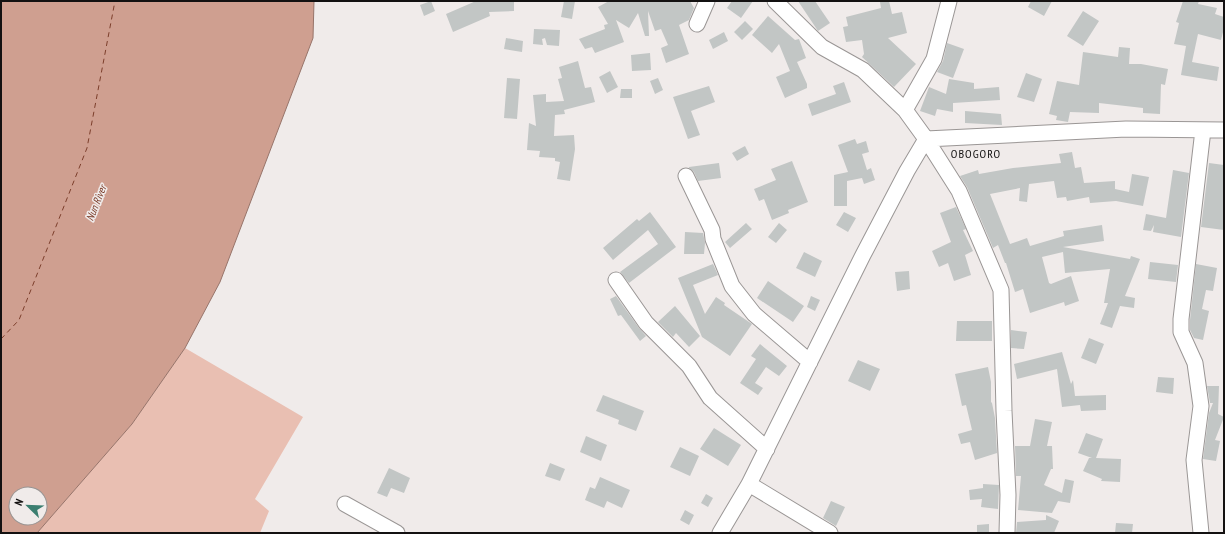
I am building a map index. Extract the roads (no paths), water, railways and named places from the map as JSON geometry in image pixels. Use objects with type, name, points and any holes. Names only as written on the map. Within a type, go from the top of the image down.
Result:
[{"type":"street","points":[[697,24],[707,1]]},
{"type":"street","points":[[775,1],[822,47],[863,70],[905,110],[926,139],[959,191],[1001,290],[1008,495],[1007,533]]},
{"type":"street","points":[[905,110],[934,59],[949,1]]},
{"type":"street","points":[[926,139],[1126,129],[1224,130]]},
{"type":"street","points":[[1201,533],[1194,460],[1201,406],[1195,363],[1181,332],[1181,319],[1203,130]]},
{"type":"street","points":[[720,533],[749,484],[863,255],[907,171],[926,139]]},
{"type":"street","points":[[686,176],[712,230],[713,239],[732,286],[754,314],[810,362]]},
{"type":"street","points":[[616,280],[646,323],[689,366],[710,398],[767,449]]},
{"type":"street","points":[[749,484],[830,533]]},
{"type":"street","points":[[345,504],[397,533]]},
{"type":"water","name":"Nun River","points":[[1,1],[314,1],[313,38],[220,282],[185,348],[132,424],[48,520],[48,486],[8,486],[8,526],[43,526],[37,533],[1,533]]},
{"type":"district","name":"OBOGORO","points":[[976,153]]}]
